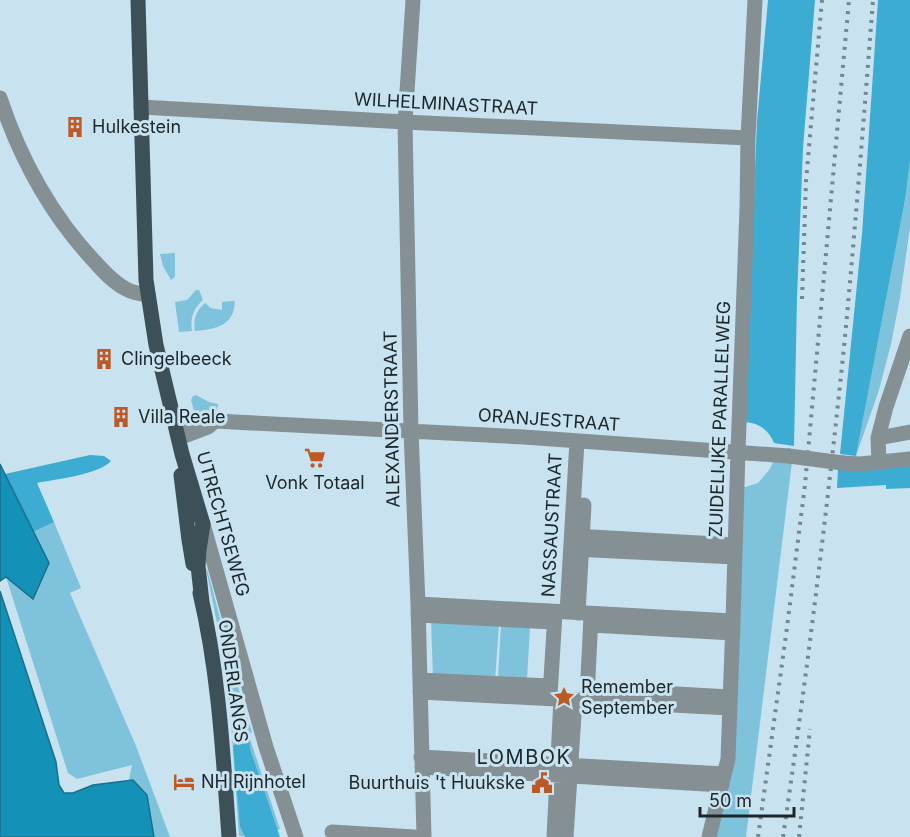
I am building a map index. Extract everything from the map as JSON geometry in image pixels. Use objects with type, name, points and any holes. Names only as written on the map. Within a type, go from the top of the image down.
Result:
[{"type":"main road","name":"UTRECHTSEWEG","points":[[138,0],[148,295],[156,345],[178,436],[203,524]]},
{"type":"main road","name":"ONDERLANGS","points":[[178,436],[189,540],[218,698],[229,837]]},
{"type":"main road","name":"ONDERLANGS","points":[[202,602],[198,566],[203,524]]},
{"type":"street","name":"ALEXANDERSTRAAT","points":[[413,0],[405,122],[411,431],[424,837]]},
{"type":"street","name":"ZUIDELIJKE PARALLELWEG","points":[[709,837],[728,759],[754,0]]},
{"type":"street","points":[[0,98],[28,168],[51,206],[83,250],[121,286],[135,293],[148,295]]},
{"type":"street","name":"WILHELMINASTRAAT","points":[[141,107],[748,138]]},
{"type":"street","points":[[879,463],[878,438],[910,336]]},
{"type":"street","name":"ORANJESTRAAT","points":[[178,436],[204,419],[738,451],[860,464],[910,459]]},
{"type":"street","points":[[878,438],[910,432]]},
{"type":"street","name":"NASSAUSTRAAT","points":[[566,837],[564,770],[582,442]]},
{"type":"street","name":"UTRECHTSEWEG","points":[[203,524],[263,737],[296,837]]},
{"type":"street","points":[[576,543],[735,551]]},
{"type":"street","points":[[418,609],[573,616],[733,627]]},
{"type":"street","name":"NASSAUSTRAAT","points":[[568,696],[573,616]]},
{"type":"street","points":[[420,686],[568,696],[730,703]]},
{"type":"street","points":[[422,762],[723,779]]},
{"type":"street","name":"NASSAUSTRAAT","points":[[554,837],[564,770]]},
{"type":"street","points":[[332,832],[414,837]]},
{"type":"shaded area","points":[[768,0],[815,0],[803,148],[794,446],[774,443],[763,428],[745,422],[757,121]]},
{"type":"shaded area","points":[[878,0],[910,0],[910,161],[905,200],[856,456],[840,454],[862,234]]},
{"type":"shaded area","points":[[910,161],[910,227],[900,298],[879,390],[856,456],[905,200]]},
{"type":"shaded area","points":[[175,253],[175,277],[171,280],[163,266],[160,254]]},
{"type":"shaded area","points":[[196,290],[199,290],[203,300],[193,314],[192,331],[179,332],[175,302],[187,300]]},
{"type":"shaded area","points":[[235,301],[231,316],[222,325],[195,331],[196,316],[205,303],[211,308],[222,310],[222,302]]},
{"type":"shaded area","points":[[196,395],[218,404],[217,412],[195,415],[191,400]]},
{"type":"shaded area","points":[[90,455],[104,456],[111,461],[87,473],[37,483],[54,522],[33,532],[5,474]]},
{"type":"shaded area","points":[[774,461],[792,462],[746,837],[714,837],[723,795],[742,488],[758,483]]},
{"type":"shaded area","points":[[0,464],[49,563],[33,599],[6,577],[0,581]]},
{"type":"shaded area","points":[[910,466],[910,488],[886,489],[886,485],[837,488],[838,469]]},
{"type":"shaded area","points":[[54,522],[81,588],[70,593],[136,746],[170,837],[154,837],[147,795],[133,780],[129,780],[132,765],[77,779],[68,773],[6,577],[33,598],[49,563],[33,532]]},
{"type":"shaded area","points":[[206,569],[252,732],[249,736],[280,829],[277,830],[279,837],[239,836],[231,721],[240,720],[239,708],[230,708],[220,638]]},
{"type":"shaded area","points":[[0,591],[56,762],[59,785],[64,793],[73,793],[93,785],[133,780],[147,795],[154,837],[0,837]]},
{"type":"shaded area","points":[[431,619],[499,623],[495,681],[433,678]]},
{"type":"shaded area","points":[[501,626],[530,628],[527,679],[498,677]]},
{"type":"shaded area","points":[[249,735],[250,749],[280,837],[245,837],[240,826],[233,746]]},
{"type":"railway","points":[[802,299],[806,181],[822,0]]},
{"type":"railway","points":[[758,837],[805,485],[849,0]]},
{"type":"railway","points":[[783,837],[824,531],[844,347],[873,0]]},
{"type":"railway","points":[[799,837],[810,729]]},
{"type":"place","name":"Hulkestein","points":[[75,127]]},
{"type":"place","name":"Clingelbeeck","points":[[104,359]]},
{"type":"place","name":"Villa Reale","points":[[121,417]]},
{"type":"place","name":"Vonk Totaal","points":[[315,458]]},
{"type":"place","name":"Remember September","points":[[564,697]]},
{"type":"place","name":"NH Rijnhotel","points":[[184,782]]},
{"type":"place","name":"Buurthuis 't Huukske","points":[[542,783]]},
{"type":"district","name":"LOMBOK","points":[[524,757]]}]
